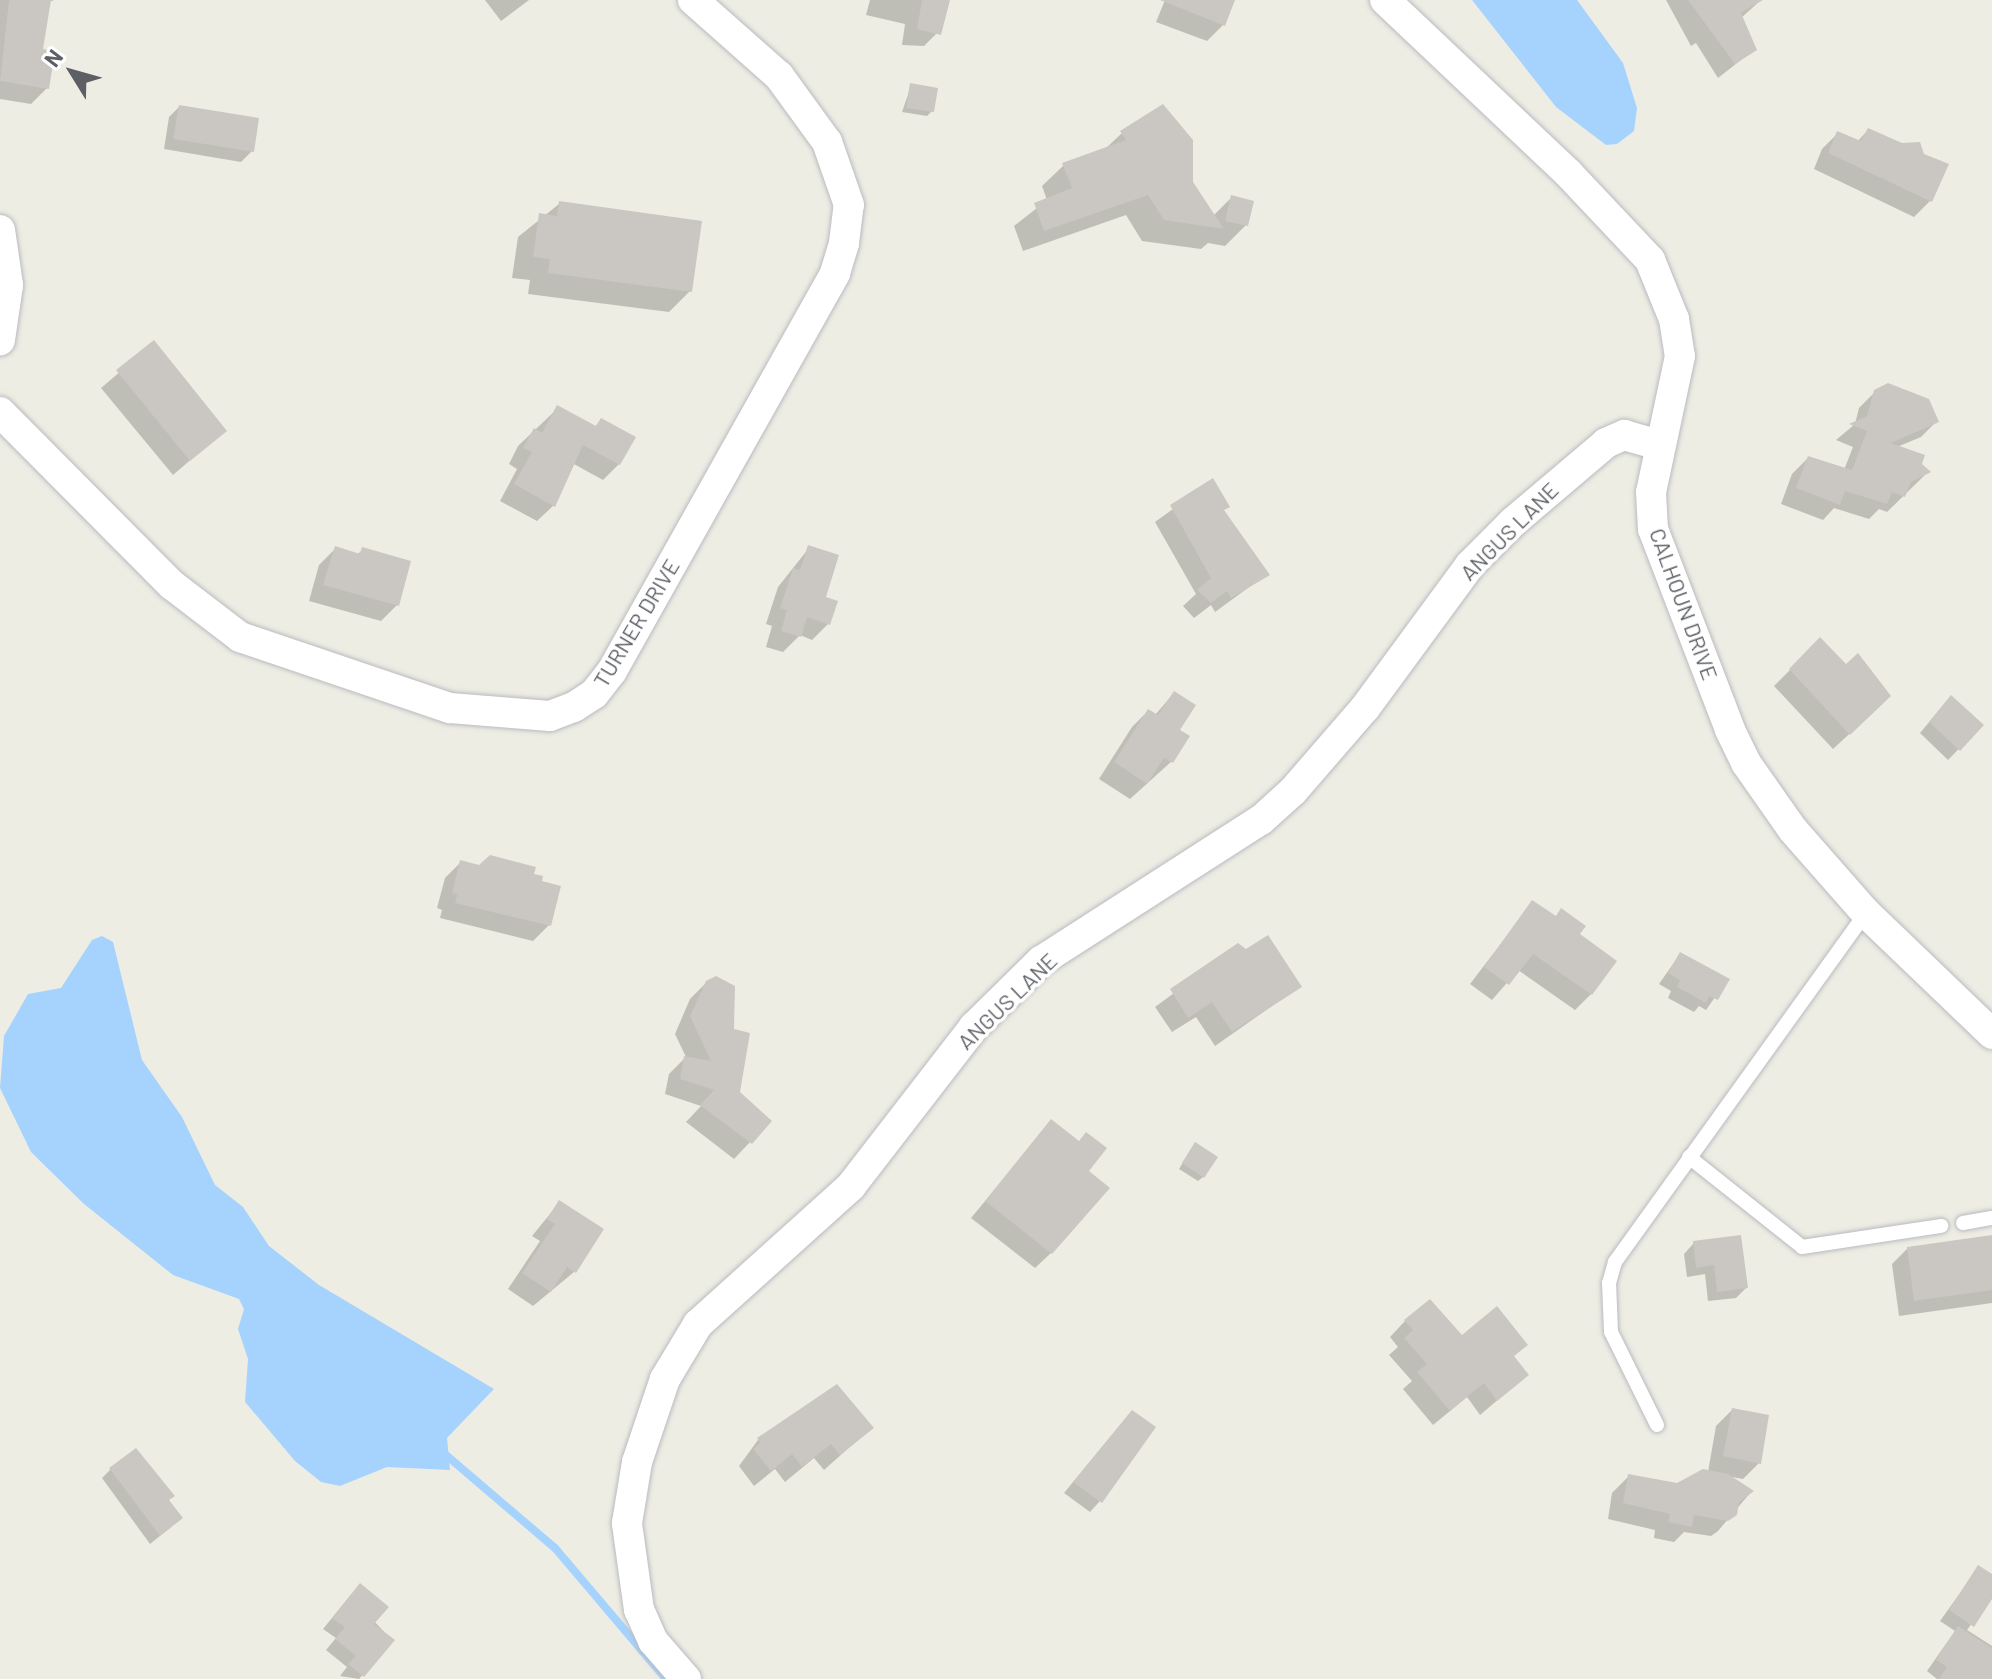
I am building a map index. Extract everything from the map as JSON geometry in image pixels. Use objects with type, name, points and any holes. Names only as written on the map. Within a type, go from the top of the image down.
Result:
[{"type":"street","name":"TURNER DRIVE","points":[[0,412],[172,585],[240,637],[450,708],[550,716],[574,707],[594,694],[619,659],[835,273],[844,243],[849,205],[827,142],[779,76],[693,0]]},
{"type":"street","name":"CALHOUN DRIVE","points":[[1385,0],[1568,173],[1650,260],[1674,319],[1680,356],[1651,492],[1653,529],[1730,730],[1766,794],[1866,913],[1992,1034]]},
{"type":"street","points":[[0,230],[8,285],[0,340]]},
{"type":"street","name":"ANGUS LANE","points":[[686,1679],[653,1641],[639,1610],[627,1523],[637,1462],[665,1379],[698,1324],[851,1186],[974,1027],[1041,961],[1261,820],[1293,791],[1365,708],[1470,565],[1513,522],[1606,443],[1624,435],[1660,445]]},
{"type":"lane","points":[[1657,1425],[1611,1332],[1609,1283],[1615,1262],[1866,913]]},
{"type":"lane","points":[[1689,1157],[1802,1247],[1941,1226]]},
{"type":"lane","points":[[1963,1223],[1992,1218]]},
{"type":"water","points":[[1472,0],[1577,0],[1623,63],[1637,108],[1634,131],[1617,144],[1606,145],[1556,107]]},
{"type":"water","points":[[102,936],[113,942],[142,1060],[182,1117],[215,1185],[243,1207],[269,1246],[319,1285],[494,1389],[447,1438],[450,1470],[387,1467],[340,1486],[321,1482],[295,1461],[245,1402],[248,1359],[238,1329],[244,1309],[239,1299],[173,1275],[84,1204],[31,1152],[0,1088],[4,1036],[28,994],[61,988],[92,940]]},
{"type":"building","points":[[9,0],[51,0],[43,49],[55,51],[49,89],[0,81]]},
{"type":"building","points":[[922,0],[950,0],[941,35],[917,29]]},
{"type":"building","points":[[1160,0],[1235,0],[1225,26]]},
{"type":"building","points":[[1688,0],[1763,0],[1741,13],[1757,50],[1735,64]]},
{"type":"building","points":[[910,83],[938,88],[934,112],[906,108]]},
{"type":"building","points":[[1163,104],[1193,140],[1193,182],[1224,229],[1164,220],[1148,195],[1044,231],[1034,203],[1072,188],[1062,163],[1126,140],[1120,131]]},
{"type":"building","points":[[179,105],[259,118],[254,152],[173,139]]},
{"type":"building","points":[[1868,128],[1902,143],[1920,142],[1924,154],[1949,164],[1932,202],[1828,153],[1837,131],[1861,141]]},
{"type":"building","points":[[1231,195],[1254,201],[1248,226],[1225,221]]},
{"type":"building","points":[[559,201],[702,221],[692,292],[548,273],[550,259],[533,257],[539,213],[557,216]]},
{"type":"building","points":[[154,340],[227,431],[190,461],[116,370]]},
{"type":"building","points":[[1888,383],[1929,399],[1939,422],[1891,443],[1925,455],[1922,464],[1931,472],[1911,482],[1905,497],[1892,492],[1887,504],[1845,491],[1840,505],[1796,488],[1808,456],[1852,470],[1867,431],[1849,424],[1867,416],[1874,390]]},
{"type":"building","points":[[557,405],[596,426],[601,418],[636,437],[620,465],[583,445],[555,507],[514,484],[532,452],[523,448],[534,428],[542,433]]},
{"type":"building","points":[[1213,478],[1230,507],[1224,510],[1270,575],[1231,598],[1227,591],[1211,603],[1197,590],[1211,578],[1170,505]]},
{"type":"building","points":[[808,545],[839,555],[826,597],[838,601],[830,625],[807,617],[801,637],[781,631],[787,610],[780,608],[793,568],[800,570]]},
{"type":"building","points":[[335,546],[360,554],[362,547],[411,561],[399,606],[323,585]]},
{"type":"building","points":[[1820,637],[1846,664],[1858,653],[1891,696],[1850,735],[1789,669]]},
{"type":"building","points":[[1174,691],[1196,705],[1180,730],[1190,736],[1173,763],[1164,758],[1147,784],[1114,762],[1148,709],[1158,715]]},
{"type":"building","points":[[1951,695],[1984,725],[1960,751],[1929,722]]},
{"type":"building","points":[[490,855],[536,867],[534,874],[543,876],[542,881],[561,886],[551,926],[455,903],[457,894],[452,893],[460,860],[479,865]]},
{"type":"building","points":[[1532,900],[1556,916],[1561,908],[1586,926],[1580,934],[1617,961],[1592,995],[1533,954],[1509,985],[1484,967]]},
{"type":"building","points":[[1268,935],[1302,987],[1232,1032],[1212,1002],[1188,1018],[1170,989],[1238,943],[1246,949]]},
{"type":"building","points":[[1680,952],[1730,979],[1718,1000],[1709,996],[1706,1003],[1677,987],[1680,980],[1668,973]]},
{"type":"building","points":[[716,976],[735,986],[734,1029],[750,1033],[740,1092],[772,1121],[752,1144],[700,1105],[714,1090],[680,1079],[684,1056],[711,1061],[690,1016],[706,981]]},
{"type":"building","points":[[1051,1119],[1079,1141],[1086,1132],[1107,1148],[1089,1171],[1110,1188],[1052,1254],[985,1201]]},
{"type":"building","points":[[1195,1142],[1218,1157],[1204,1178],[1182,1163]]},
{"type":"building","points":[[559,1200],[604,1229],[576,1273],[567,1267],[551,1292],[522,1273],[555,1224],[547,1219]]},
{"type":"building","points":[[1741,1235],[1748,1288],[1717,1292],[1714,1265],[1696,1268],[1693,1241]]},
{"type":"building","points":[[1992,1235],[1992,1290],[1914,1301],[1907,1247]]},
{"type":"building","points":[[1430,1299],[1462,1335],[1497,1306],[1528,1345],[1514,1356],[1529,1375],[1497,1401],[1484,1383],[1450,1411],[1417,1372],[1427,1364],[1404,1338],[1413,1330],[1404,1320]]},
{"type":"building","points":[[837,1384],[874,1428],[840,1455],[831,1444],[802,1467],[792,1454],[771,1471],[753,1449],[760,1443],[757,1438]]},
{"type":"building","points":[[1732,1408],[1769,1415],[1761,1464],[1723,1456]]},
{"type":"building","points":[[1132,1410],[1156,1427],[1102,1503],[1073,1482]]},
{"type":"building","points":[[136,1448],[175,1496],[169,1500],[183,1518],[160,1536],[109,1468]]},
{"type":"building","points":[[1703,1469],[1728,1474],[1754,1491],[1739,1502],[1737,1515],[1728,1521],[1694,1515],[1692,1527],[1668,1522],[1670,1514],[1623,1503],[1628,1474],[1677,1483]]},
{"type":"building","points":[[1978,1565],[1992,1574],[1992,1599],[1974,1627],[1949,1610]]},
{"type":"building","points":[[360,1583],[389,1607],[374,1624],[395,1640],[364,1677],[348,1664],[356,1656],[335,1639],[345,1627],[332,1618]]},
{"type":"building","points":[[1958,1626],[1992,1648],[1992,1679],[1939,1679],[1947,1667],[1936,1660]]},
{"type":"waterway","points":[[446,1455],[555,1548],[666,1679]]}]
